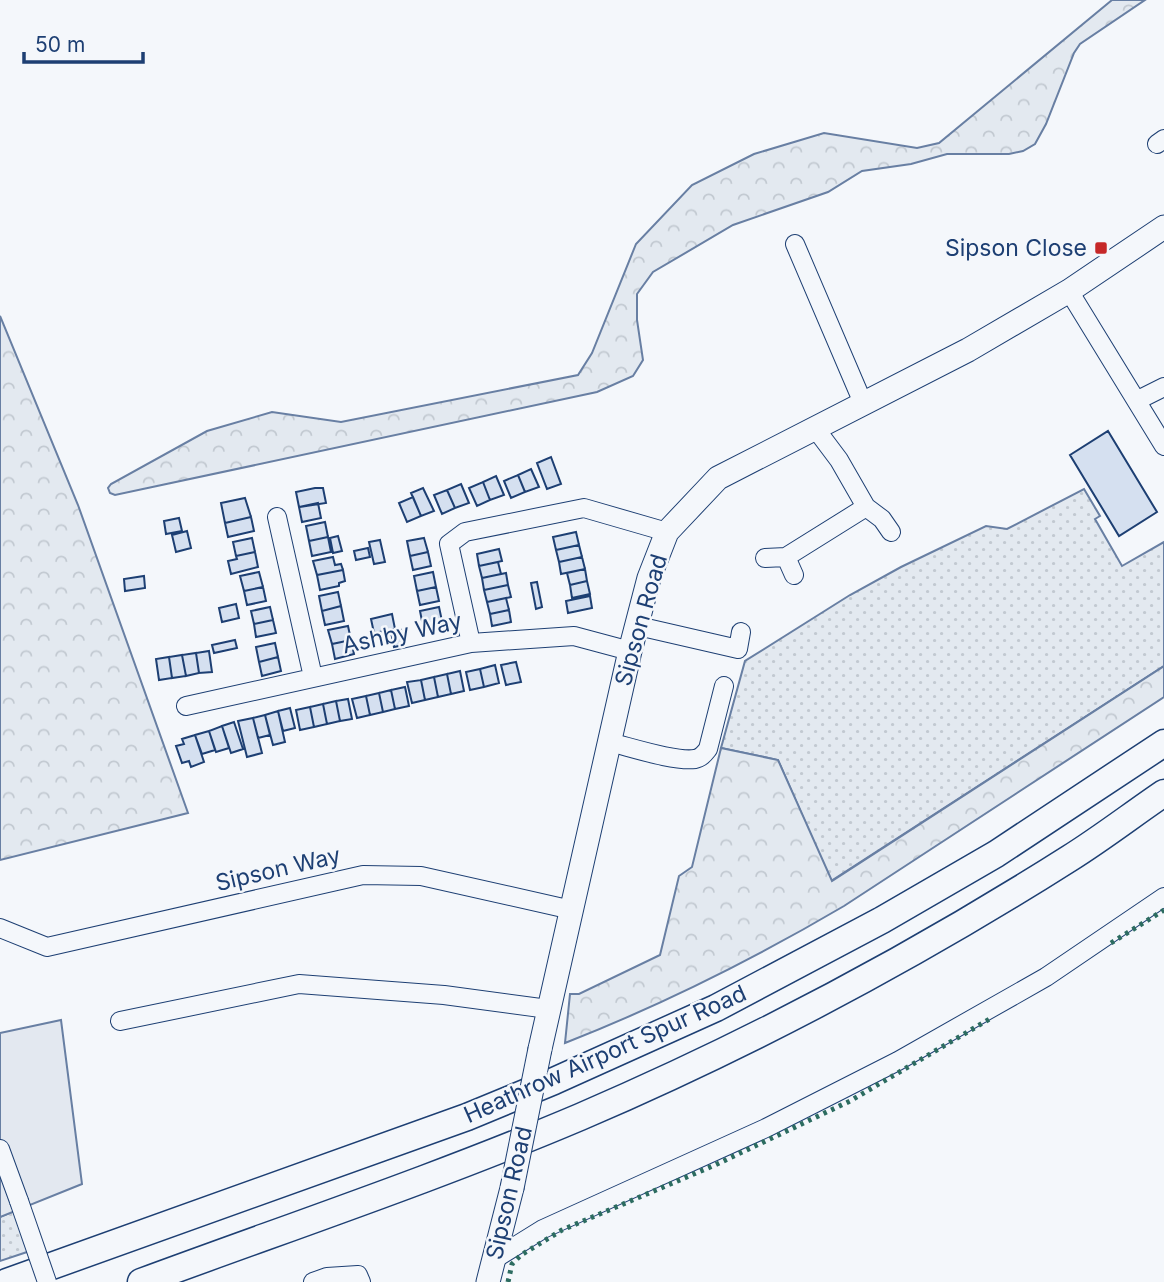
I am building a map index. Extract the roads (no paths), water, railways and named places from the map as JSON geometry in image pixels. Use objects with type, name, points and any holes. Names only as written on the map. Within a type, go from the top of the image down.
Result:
[{"type":"highway","name":"Heathrow Airport Spur Road","points":[[7,1282],[467,1117],[554,1082],[716,1007],[883,920],[996,854],[1164,743]]},
{"type":"highway","name":"Heathrow Airport Spur Road","points":[[141,1282],[482,1157],[580,1117],[706,1060],[825,1002],[950,931],[1072,857],[1164,793]]},
{"type":"main road","name":"Sipson Road","points":[[491,1271],[512,1188],[548,1009],[630,650],[649,578],[667,532],[718,478],[968,350],[1069,291],[1164,227]]},
{"type":"street","points":[[795,244],[863,403]]},
{"type":"street","points":[[1069,291],[1164,446]]},
{"type":"street","points":[[1138,400],[1164,387]]},
{"type":"street","points":[[815,428],[839,460],[866,507],[882,519],[891,532]]},
{"type":"street","points":[[765,558],[786,557],[866,507]]},
{"type":"street","points":[[471,643],[449,544],[465,532],[584,508],[667,532]]},
{"type":"street","points":[[277,517],[313,677]]},
{"type":"street","points":[[786,557],[794,575]]},
{"type":"street","points":[[638,626],[738,649],[741,632]]},
{"type":"street","name":"Ashby Way","points":[[186,706],[471,643],[574,636],[630,650]]},
{"type":"street","points":[[609,742],[681,759],[702,757],[708,749],[724,686]]},
{"type":"street","name":"Sipson Way","points":[[0,928],[47,947],[363,875],[421,876],[572,910]]},
{"type":"street","points":[[491,1271],[543,1229],[766,1128],[898,1061],[1046,977],[1164,897]]},
{"type":"street","points":[[120,1021],[299,984],[430,993],[548,1009]]},
{"type":"street","points":[[0,1149],[47,1282]]},
{"type":"street","points":[[313,1282],[327,1277],[358,1275],[361,1282]]},
{"type":"place","name":"Sipson Close","points":[[1101,248]]}]
